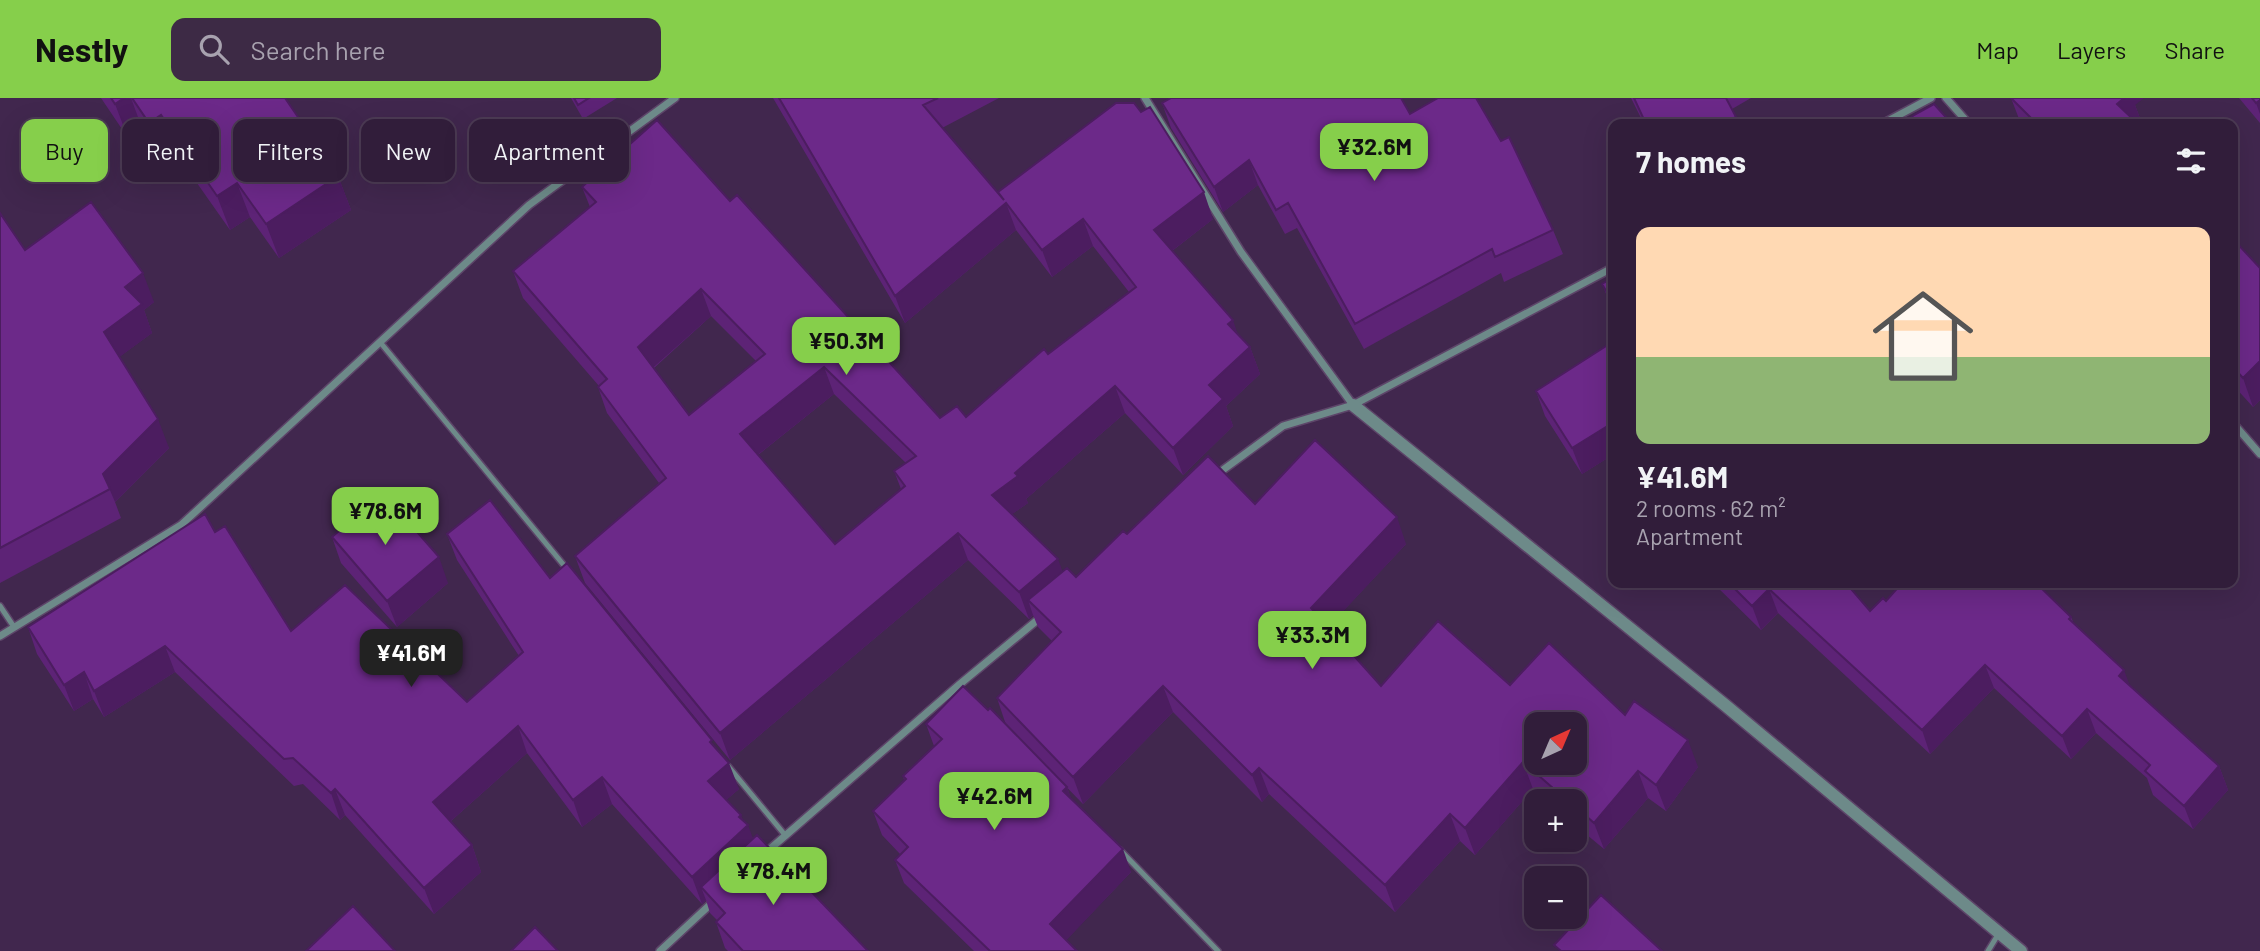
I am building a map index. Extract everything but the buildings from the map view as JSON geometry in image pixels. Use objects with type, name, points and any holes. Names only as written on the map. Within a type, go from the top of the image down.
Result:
[{"type":"street","points":[[0,636],[181,525],[529,205],[674,98]]},
{"type":"street","points":[[1145,98],[1241,252],[1353,405],[1726,705],[2021,951]]},
{"type":"street","points":[[1891,119],[1931,98]]},
{"type":"street","points":[[1946,98],[1965,119]]},
{"type":"street","points":[[1213,477],[1283,426],[1353,405],[1608,270]]},
{"type":"street","points":[[2238,429],[2260,454]]},
{"type":"street","points":[[756,862],[1044,614]]},
{"type":"street","points":[[660,951],[718,897]]},
{"type":"lane","points":[[380,342],[574,578]]},
{"type":"lane","points":[[0,606],[14,627]]},
{"type":"lane","points":[[960,684],[970,694]]},
{"type":"lane","points":[[723,760],[785,835]]},
{"type":"lane","points":[[1113,842],[1218,951]]},
{"type":"lane","points":[[1988,951],[1999,933]]}]
